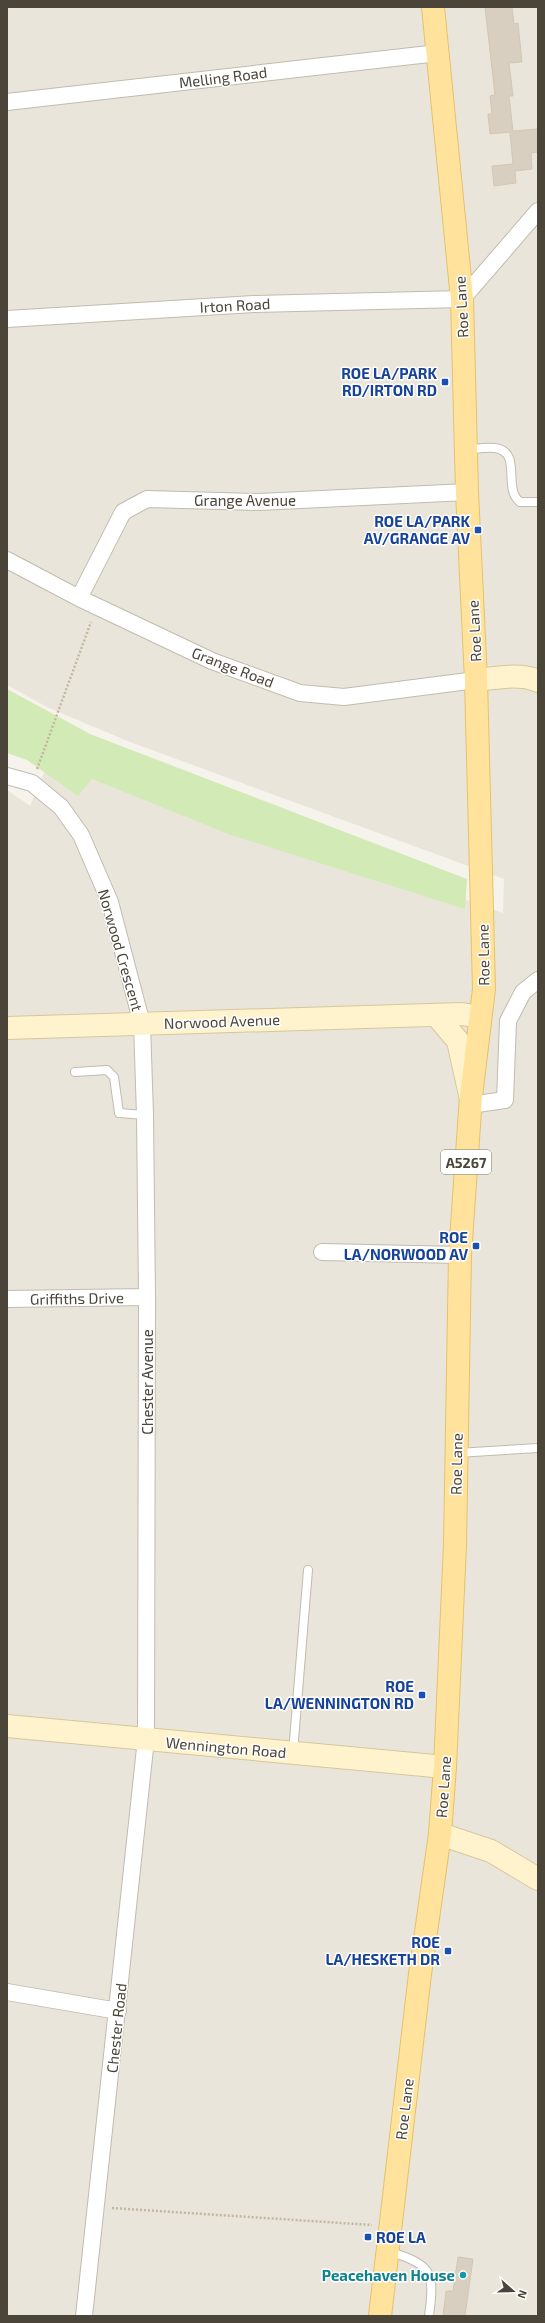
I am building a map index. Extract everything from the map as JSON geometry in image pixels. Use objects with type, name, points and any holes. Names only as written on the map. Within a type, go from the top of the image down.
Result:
[{"type":"main road","name":"Roe Lane","points":[[380,2316],[420,1974],[440,1834],[445,1767],[455,1545],[460,1255],[470,1100],[484,988],[476,680],[467,492],[462,298],[433,7]]},
{"type":"street","name":"Melling Road","points":[[7,102],[438,53]]},
{"type":"street","points":[[462,298],[538,211]]},
{"type":"street","name":"Irton Road","points":[[7,319],[254,304],[462,298]]},
{"type":"street","name":"Grange Avenue","points":[[79,598],[123,512],[147,500],[259,502],[467,492]]},
{"type":"street","name":"Grange Road","points":[[7,560],[79,598],[212,661],[300,693],[344,698],[476,680]]},
{"type":"street","points":[[476,680],[502,677],[533,679],[538,681]]},
{"type":"street","name":"Norwood Crescent","points":[[7,776],[32,783],[61,807],[81,836],[110,902],[142,1024]]},
{"type":"street","points":[[436,1015],[458,1041],[470,1100],[505,1100],[508,1021],[523,992],[538,980]]},
{"type":"street","name":"Norwood Avenue","points":[[7,1028],[462,1014],[480,1017]]},
{"type":"street","name":"Chester Avenue","points":[[142,1024],[145,1115],[147,1297],[146,1739]]},
{"type":"street","points":[[322,1252],[460,1255]]},
{"type":"street","name":"Griffiths Drive","points":[[7,1299],[147,1297]]},
{"type":"street","name":"Wennington Road","points":[[7,1726],[445,1767]]},
{"type":"street","name":"Chester Road","points":[[84,2316],[97,2207],[146,1739]]},
{"type":"street","points":[[440,1834],[491,1851],[538,1879]]},
{"type":"street","points":[[7,1992],[118,2010]]},
{"type":"lane","points":[[466,450],[494,448],[507,453],[511,458],[512,490],[514,498],[520,502],[538,502]]},
{"type":"lane","points":[[75,1072],[107,1070],[114,1077],[119,1113],[145,1115]]},
{"type":"lane","points":[[457,1453],[538,1448]]},
{"type":"lane","points":[[293,1752],[308,1570]]},
{"type":"lane","points":[[387,2251],[413,2259],[429,2272],[432,2288],[429,2316]]},
{"type":"path","points":[[32,783],[97,606]]},
{"type":"path","points":[[97,2207],[390,2226]]},
{"type":"shaded area","points":[[7,7],[538,7],[538,2316],[7,2316],[7,790],[30,806],[53,751],[503,913],[504,879],[130,742],[49,708],[7,685]]},
{"type":"green space","points":[[7,689],[90,734],[467,879],[465,909],[231,835],[92,779],[78,796],[27,760],[7,753]]},
{"type":"building","points":[[485,7],[512,7],[514,24],[518,23],[522,62],[509,63],[513,96],[509,96],[513,131],[538,129],[538,152],[531,153],[532,169],[515,171],[516,183],[494,186],[492,166],[513,164],[510,132],[490,134],[488,114],[492,114],[490,96],[495,95]]},
{"type":"building","name":"Peacehaven House","points":[[458,2257],[473,2259],[465,2316],[443,2316],[446,2291],[453,2291]]},
{"type":"place","name":"ROE LA/PARK RD/IRTON RD","points":[[445,382]]},
{"type":"place","name":"ROE LA/PARK AV/GRANGE AV","points":[[478,530]]},
{"type":"place","name":"ROE LA/NORWOOD AV","points":[[476,1246]]},
{"type":"place","name":"ROE LA/WENNINGTON RD","points":[[422,1695]]},
{"type":"place","name":"ROE LA/HESKETH DR","points":[[448,1951]]},
{"type":"place","name":"ROE LA","points":[[368,2237]]},
{"type":"place","name":"Peacehaven House","points":[[463,2275]]}]
